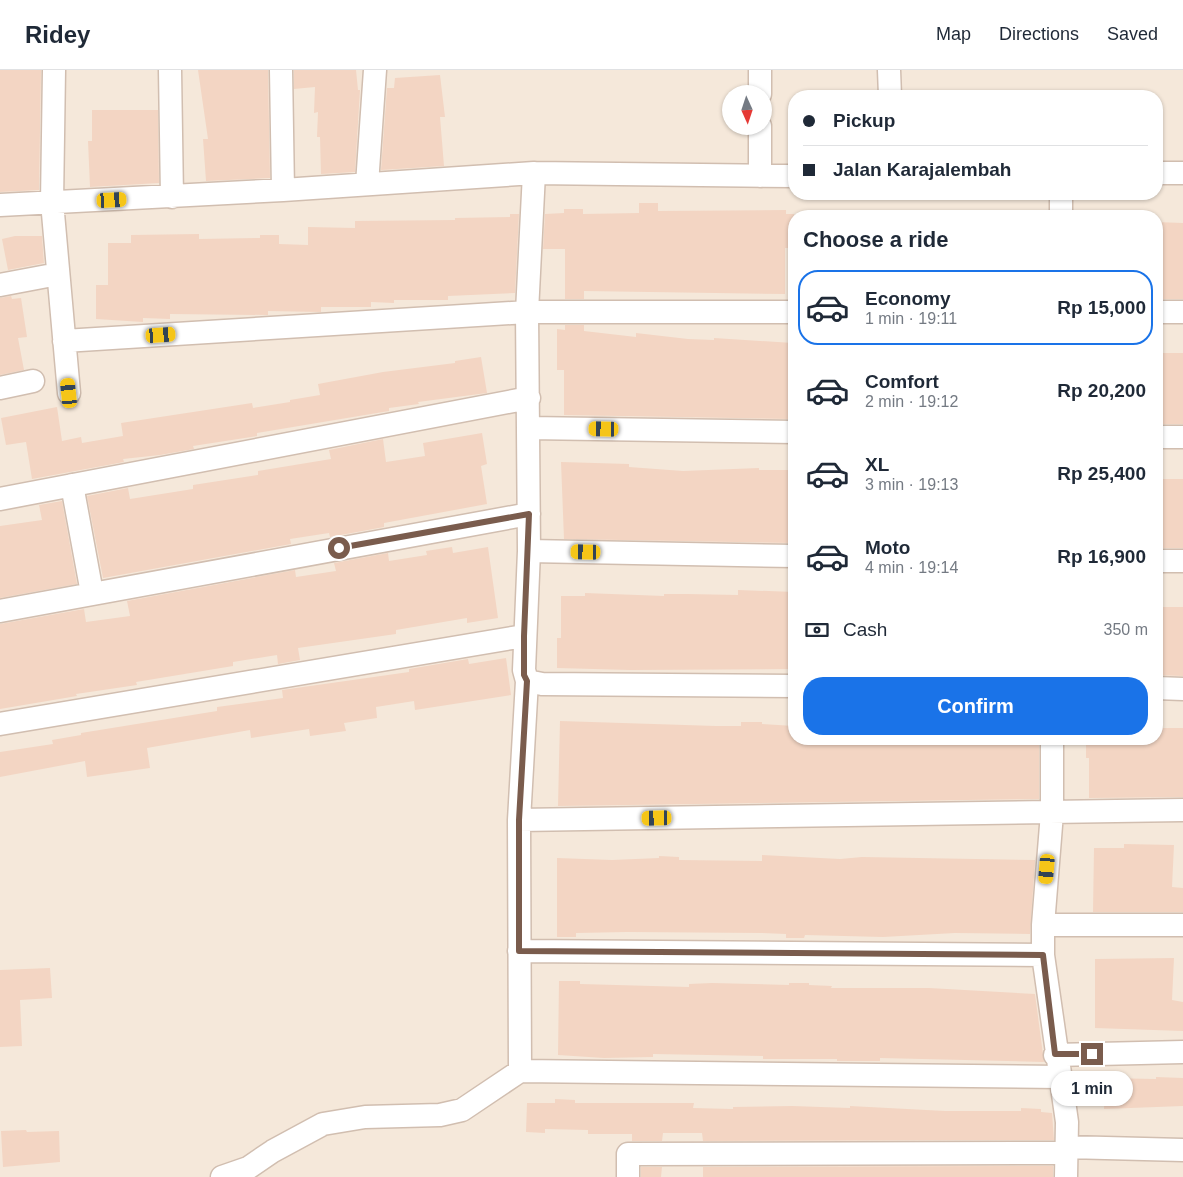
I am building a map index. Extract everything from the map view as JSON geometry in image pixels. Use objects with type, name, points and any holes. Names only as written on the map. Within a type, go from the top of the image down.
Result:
[{"type":"street","points":[[54,70],[52,202],[69,393]]},
{"type":"street","points":[[170,70],[172,197]]},
{"type":"street","points":[[281,70],[283,190]]},
{"type":"street","points":[[367,184],[375,70]]},
{"type":"street","points":[[760,70],[760,85]]},
{"type":"street","points":[[889,70],[890,90]]},
{"type":"street","points":[[760,135],[760,176]]},
{"type":"street","points":[[0,205],[172,197],[534,173],[788,176]]},
{"type":"street","points":[[520,1071],[519,820],[527,681],[524,675],[524,636],[529,551],[527,312],[534,173]]},
{"type":"street","points":[[1163,173],[1183,173]]},
{"type":"street","points":[[0,285],[58,274]]},
{"type":"street","points":[[64,341],[527,312],[788,312]]},
{"type":"street","points":[[1163,312],[1183,312]]},
{"type":"street","points":[[0,388],[33,381]]},
{"type":"street","points":[[0,499],[529,398]]},
{"type":"street","points":[[529,428],[788,432]]},
{"type":"street","points":[[1163,436],[1183,437]]},
{"type":"street","points":[[72,485],[92,593]]},
{"type":"street","points":[[0,611],[529,514]]},
{"type":"street","points":[[529,551],[788,556]]},
{"type":"street","points":[[1163,561],[1183,561]]},
{"type":"street","points":[[0,724],[524,636]]},
{"type":"street","points":[[527,681],[542,684],[788,686]]},
{"type":"street","points":[[1163,688],[1183,689]]},
{"type":"street","points":[[1052,745],[1052,813],[1043,926],[1043,955],[1055,1054],[1067,1122],[1066,1177]]},
{"type":"street","points":[[519,820],[1183,810]]},
{"type":"street","points":[[1043,926],[1183,925]]},
{"type":"street","points":[[519,951],[1043,955]]},
{"type":"street","points":[[1055,1054],[1183,1052]]},
{"type":"street","points":[[222,1177],[248,1168],[273,1151],[323,1124],[365,1117],[440,1115],[462,1110],[520,1071],[1059,1077]]},
{"type":"street","points":[[628,1177],[628,1154],[1183,1150]]},
{"type":"shaded area","points":[[0,70],[1183,70],[1183,1177],[0,1177]]},
{"type":"building","points":[[0,70],[41,70],[39,190],[0,192]]},
{"type":"building","points":[[198,70],[268,70],[270,178],[206,181],[203,139],[208,139]]},
{"type":"building","points":[[294,70],[356,70],[358,90],[360,90],[355,172],[321,174],[320,137],[317,137],[318,112],[314,113],[315,87],[294,89]]},
{"type":"building","points":[[440,75],[445,117],[440,117],[444,166],[381,170],[387,88],[394,88],[395,78]]},
{"type":"building","points":[[92,110],[158,110],[159,183],[90,187],[88,141],[92,141]]},
{"type":"building","points":[[639,203],[658,203],[658,211],[786,210],[786,214],[788,214],[788,248],[785,248],[785,294],[584,291],[584,299],[565,299],[565,249],[543,249],[545,214],[564,213],[564,209],[583,209],[583,214],[639,213]]},
{"type":"building","points":[[510,214],[519,214],[515,293],[448,296],[448,300],[394,300],[394,303],[371,302],[371,307],[321,307],[321,312],[268,311],[268,315],[170,314],[170,319],[143,318],[143,322],[96,319],[96,285],[108,285],[108,243],[131,243],[131,235],[199,234],[199,239],[260,238],[260,235],[279,235],[279,244],[308,245],[308,227],[355,228],[355,221],[455,220],[455,218],[510,217]]},
{"type":"building","points":[[1163,222],[1183,223],[1183,299],[1163,299]]},
{"type":"building","points":[[15,236],[42,236],[44,263],[8,270],[2,239]]},
{"type":"building","points":[[11,296],[12,299],[21,298],[27,337],[18,338],[24,370],[0,375],[0,298]]},
{"type":"building","points":[[565,325],[584,325],[584,331],[636,337],[636,333],[688,339],[714,340],[714,338],[788,343],[788,419],[564,415],[564,370],[557,370],[557,329],[565,330]]},
{"type":"building","points":[[1163,353],[1183,353],[1183,424],[1163,424]]},
{"type":"building","points":[[481,357],[487,393],[418,402],[419,404],[389,408],[389,411],[257,433],[257,436],[193,446],[194,449],[123,459],[124,462],[32,479],[26,442],[6,445],[1,418],[57,407],[62,441],[81,437],[82,443],[123,436],[121,423],[252,403],[253,408],[290,402],[290,400],[320,395],[318,384],[383,372],[455,363],[455,361]]},
{"type":"building","points":[[482,433],[487,464],[481,466],[487,504],[384,523],[384,527],[330,537],[329,533],[290,539],[291,544],[103,578],[87,496],[128,488],[130,499],[193,489],[193,485],[258,475],[258,471],[331,459],[329,450],[383,439],[386,462],[425,456],[423,443]]},
{"type":"building","points":[[561,462],[629,464],[629,467],[683,471],[759,468],[759,470],[788,470],[788,543],[564,539]]},
{"type":"building","points":[[1163,479],[1183,479],[1183,548],[1163,548]]},
{"type":"building","points":[[62,501],[77,584],[0,598],[0,526],[42,520],[39,505]]},
{"type":"building","points":[[452,547],[453,553],[488,547],[498,618],[467,623],[467,618],[396,630],[396,634],[298,648],[300,660],[278,664],[277,655],[233,662],[233,666],[136,682],[137,685],[76,694],[77,696],[0,709],[0,624],[84,609],[86,622],[130,616],[127,601],[295,570],[296,577],[336,571],[334,563],[388,553],[389,561],[427,555],[426,551]]},
{"type":"building","points":[[738,590],[788,592],[788,669],[630,670],[557,668],[557,638],[561,638],[561,596],[585,596],[585,593],[664,596],[664,594],[738,595]]},
{"type":"building","points":[[1163,607],[1183,607],[1183,676],[1163,675]]},
{"type":"building","points":[[506,658],[511,695],[415,710],[414,701],[376,707],[377,718],[344,723],[346,731],[310,736],[309,729],[251,738],[250,730],[147,748],[150,768],[87,777],[85,761],[0,777],[0,752],[53,744],[52,740],[81,735],[81,733],[217,711],[217,707],[283,698],[282,690],[409,672],[409,669],[468,659],[469,664]]},
{"type":"building","points":[[560,721],[716,726],[741,726],[741,722],[762,722],[762,724],[788,726],[788,745],[1039,745],[1039,799],[558,806]]},
{"type":"building","points":[[1163,728],[1183,728],[1183,797],[1089,798],[1089,758],[1086,758],[1086,745],[1163,745]]},
{"type":"building","points":[[1124,844],[1174,845],[1172,887],[1183,888],[1183,912],[1093,912],[1094,848],[1124,848]]},
{"type":"building","points":[[762,855],[840,859],[862,857],[1035,860],[1030,934],[955,933],[883,937],[805,935],[804,938],[786,938],[786,934],[762,933],[627,932],[576,933],[576,937],[557,937],[557,858],[612,860],[659,858],[659,856],[679,857],[679,860],[762,861]]},
{"type":"building","points":[[1174,958],[1172,1000],[1183,1002],[1183,1031],[1095,1028],[1095,959]]},
{"type":"building","points":[[50,968],[52,998],[20,1000],[22,1046],[0,1047],[0,970]]},
{"type":"building","points":[[559,981],[580,981],[580,984],[689,987],[689,984],[712,983],[789,985],[789,983],[809,983],[809,985],[832,986],[831,988],[929,988],[1035,994],[1044,1062],[880,1058],[880,1061],[837,1061],[837,1059],[763,1059],[763,1056],[653,1054],[653,1057],[604,1058],[558,1055]]},
{"type":"building","points":[[1156,1077],[1183,1078],[1183,1106],[1104,1109],[1105,1078],[1156,1079]]},
{"type":"building","points":[[555,1099],[575,1100],[575,1103],[694,1103],[693,1108],[733,1109],[733,1107],[792,1106],[850,1108],[850,1106],[945,1111],[1021,1111],[1021,1108],[1041,1109],[1041,1112],[1052,1113],[1054,1140],[703,1141],[702,1133],[663,1133],[662,1141],[632,1141],[632,1134],[588,1134],[588,1130],[545,1129],[545,1133],[526,1132],[527,1103],[555,1103]]},
{"type":"building","points":[[26,1130],[27,1132],[59,1131],[60,1162],[3,1167],[1,1131]]},
{"type":"building","points":[[1053,1166],[1053,1177],[703,1177],[703,1167]]},
{"type":"building","points":[[641,1167],[662,1167],[661,1177],[641,1177]]},
{"type":"route","points":[[339,548],[529,514],[529,551],[524,636],[524,675],[527,681],[519,820],[519,951],[1043,955],[1055,1054],[1092,1054]]}]
